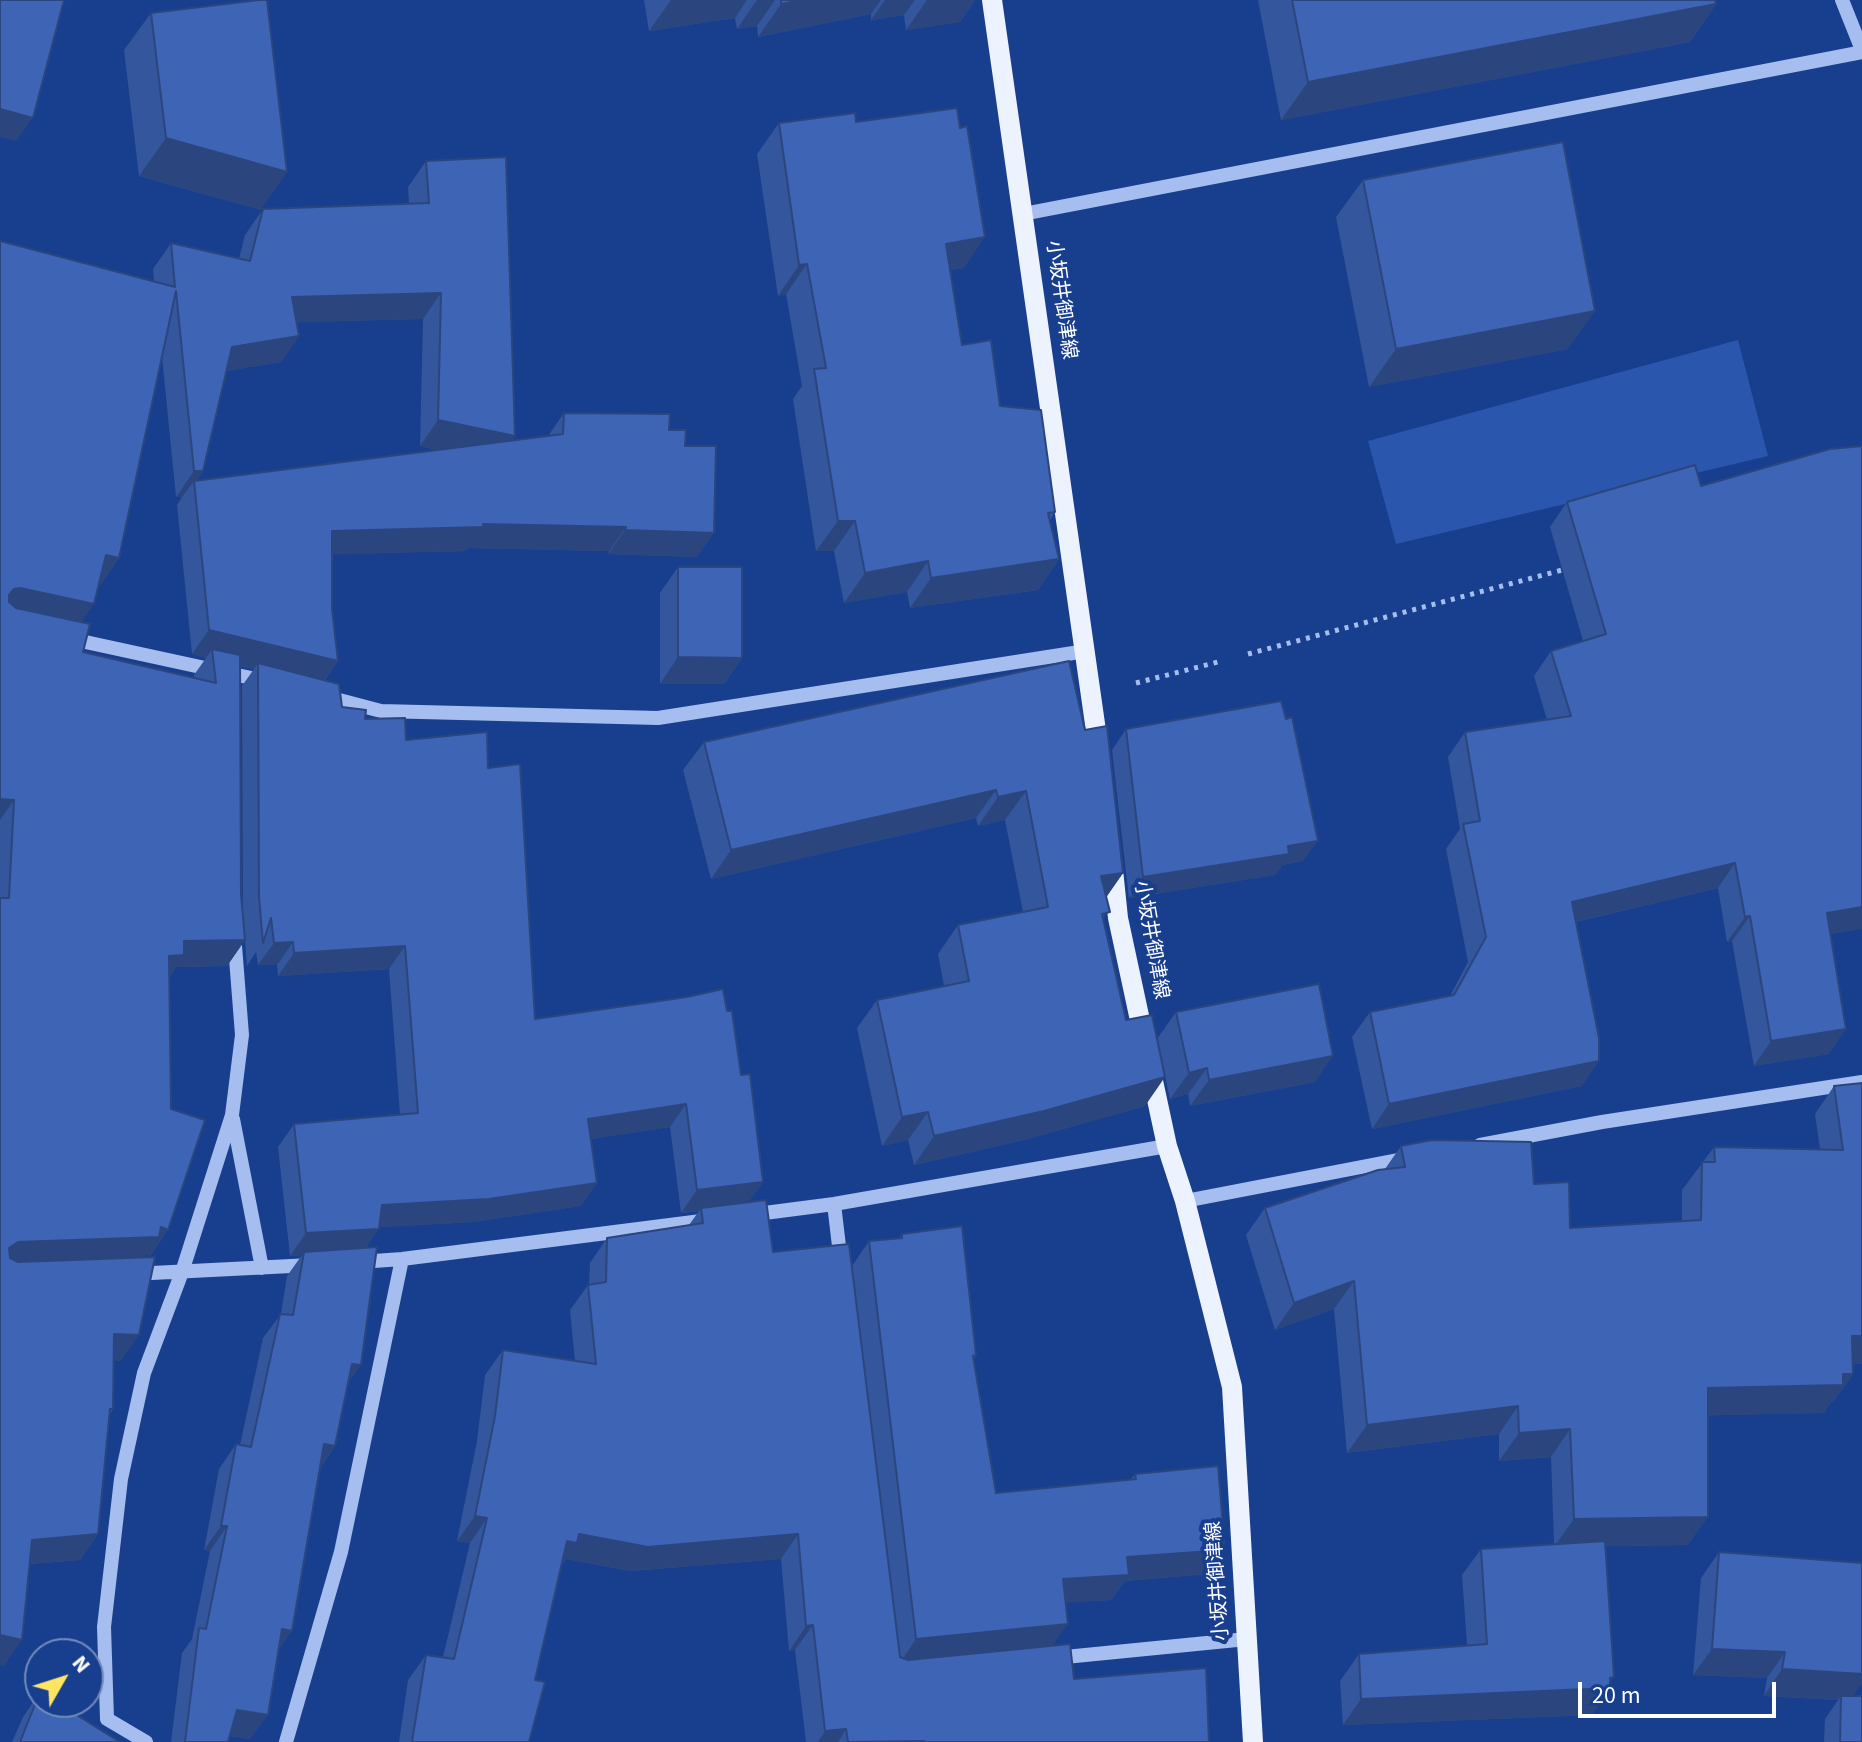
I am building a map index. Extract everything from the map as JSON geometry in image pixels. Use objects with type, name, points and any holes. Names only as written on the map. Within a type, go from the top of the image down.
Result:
[{"type":"main road","name":"小坂井御津線","points":[[992,0],[1093,695],[1101,769]]},
{"type":"main road","name":"小坂井御津線","points":[[1110,844],[1118,918],[1167,1146],[1185,1201],[1232,1387],[1253,1742]]},
{"type":"street","points":[[1023,214],[1862,51],[1842,0]]},
{"type":"street","points":[[46,634],[232,681],[277,684]]},
{"type":"street","points":[[307,692],[381,711],[658,718],[1086,651]]},
{"type":"street","points":[[146,1742],[107,1719],[104,1627],[121,1479],[141,1388],[232,1115],[242,1035],[233,920]]},
{"type":"street","points":[[1463,1148],[1602,1122],[1862,1082]]},
{"type":"street","points":[[232,1115],[262,1268]]},
{"type":"street","points":[[340,1263],[402,1259],[834,1204],[1167,1146]]},
{"type":"street","points":[[1185,1201],[1417,1157]]},
{"type":"street","points":[[834,1204],[843,1282]]},
{"type":"street","points":[[286,1742],[341,1552],[402,1259]]},
{"type":"street","points":[[123,1275],[324,1264]]},
{"type":"street","points":[[1045,1659],[1247,1639]]},
{"type":"path","points":[[1248,654],[1562,570]]},
{"type":"path","points":[[1093,695],[1218,662]]},
{"type":"shaded area","points":[[1738,340],[1768,456],[1396,544],[1368,441]]},
{"type":"building","points":[[0,0],[64,0],[33,118],[0,109]]},
{"type":"building","points":[[267,0],[287,172],[166,138],[151,13]]},
{"type":"building","points":[[781,0],[802,0],[781,4]]},
{"type":"building","points":[[1292,0],[1715,0],[1716,4],[1308,82]]},
{"type":"building","points":[[957,108],[960,128],[967,126],[985,237],[946,244],[962,345],[991,340],[1000,406],[1041,410],[1055,512],[1048,513],[1059,559],[931,578],[928,561],[865,573],[855,521],[838,521],[814,369],[826,368],[807,264],[799,265],[779,123],[855,113],[856,122]]},
{"type":"building","points":[[1563,142],[1595,311],[1396,349],[1363,180]]},
{"type":"building","points":[[506,157],[515,436],[438,420],[441,293],[292,297],[299,336],[232,347],[203,471],[194,471],[176,291],[119,558],[106,555],[94,604],[20,588],[9,595],[9,602],[16,608],[90,624],[83,652],[216,683],[212,649],[240,655],[241,894],[245,940],[184,941],[184,955],[169,956],[171,1109],[205,1120],[168,1230],[161,1227],[159,1237],[18,1242],[9,1248],[10,1258],[18,1262],[155,1257],[139,1335],[114,1334],[113,1409],[110,1409],[98,1534],[32,1540],[22,1640],[0,1635],[0,898],[9,898],[14,800],[0,799],[0,241],[175,287],[171,243],[250,261],[263,209],[429,203],[426,161]]},
{"type":"building","points":[[564,413],[670,414],[669,430],[686,430],[685,446],[716,446],[714,533],[625,530],[626,527],[483,524],[483,527],[332,531],[332,609],[338,661],[209,630],[194,481],[563,434]]},
{"type":"building","points":[[1862,446],[1862,907],[1827,913],[1846,1029],[1771,1041],[1750,916],[1745,917],[1735,863],[1572,902],[1599,1038],[1599,1061],[1389,1104],[1370,1012],[1454,995],[1486,937],[1463,824],[1480,821],[1465,732],[1571,716],[1551,651],[1606,634],[1567,502],[1695,465],[1701,486],[1830,449]]},
{"type":"building","points":[[678,567],[742,567],[742,658],[678,657]]},
{"type":"building","points":[[1069,661],[1085,730],[1107,726],[1123,873],[1101,876],[1110,912],[1102,914],[1126,1020],[1152,1015],[1165,1077],[1044,1111],[934,1136],[928,1112],[902,1117],[877,1000],[969,981],[958,925],[1048,907],[1026,791],[998,797],[996,790],[731,850],[704,742]]},
{"type":"building","points":[[258,663],[339,684],[342,707],[366,710],[365,719],[405,718],[406,740],[487,732],[488,768],[520,764],[535,1019],[723,989],[727,1011],[732,1011],[741,1075],[750,1074],[763,1182],[697,1190],[686,1104],[588,1119],[597,1183],[489,1199],[382,1205],[379,1229],[306,1233],[294,1124],[418,1113],[405,946],[294,953],[293,942],[274,943],[271,918],[263,943],[259,897]]},
{"type":"building","points":[[1281,701],[1286,719],[1292,717],[1318,841],[1288,846],[1289,854],[1143,877],[1126,729]]},
{"type":"building","points":[[1319,984],[1333,1056],[1209,1080],[1207,1068],[1189,1073],[1176,1012]]},
{"type":"building","points":[[1862,1083],[1862,1336],[1852,1336],[1853,1374],[1843,1374],[1843,1385],[1708,1388],[1708,1517],[1574,1519],[1570,1429],[1519,1433],[1518,1406],[1367,1425],[1354,1281],[1294,1303],[1265,1208],[1378,1170],[1405,1167],[1401,1146],[1432,1140],[1531,1142],[1534,1184],[1569,1182],[1570,1228],[1701,1220],[1702,1162],[1715,1162],[1714,1147],[1843,1150],[1834,1086]]},
{"type":"building","points":[[766,1200],[773,1252],[849,1244],[900,1657],[908,1660],[1070,1644],[1074,1679],[1206,1668],[1209,1742],[848,1742],[846,1729],[825,1731],[813,1625],[806,1626],[798,1534],[648,1547],[579,1534],[577,1543],[567,1541],[535,1680],[545,1682],[529,1742],[412,1742],[426,1655],[454,1659],[487,1518],[475,1516],[495,1416],[503,1350],[596,1364],[588,1285],[606,1282],[607,1238],[703,1223],[701,1208]]},
{"type":"building","points":[[962,1226],[976,1355],[973,1356],[996,1493],[1136,1479],[1135,1474],[1218,1466],[1225,1550],[1127,1557],[1129,1575],[1063,1579],[1068,1624],[916,1639],[869,1241]]},
{"type":"building","points":[[377,1247],[361,1365],[352,1364],[335,1446],[324,1444],[292,1631],[282,1629],[268,1715],[237,1710],[228,1742],[185,1742],[199,1628],[206,1629],[227,1526],[221,1526],[236,1444],[251,1447],[280,1314],[293,1315],[304,1252]]},
{"type":"building","points":[[1605,1541],[1614,1677],[1610,1678],[1610,1688],[1361,1699],[1359,1654],[1487,1644],[1481,1549]]},
{"type":"building","points":[[1719,1552],[1862,1563],[1862,1674],[1782,1669],[1785,1652],[1712,1649]]},
{"type":"building","points":[[1841,1696],[1862,1696],[1862,1742],[1840,1742]]},
{"type":"building","points":[[30,1718],[82,1718],[120,1742],[20,1742]]}]
